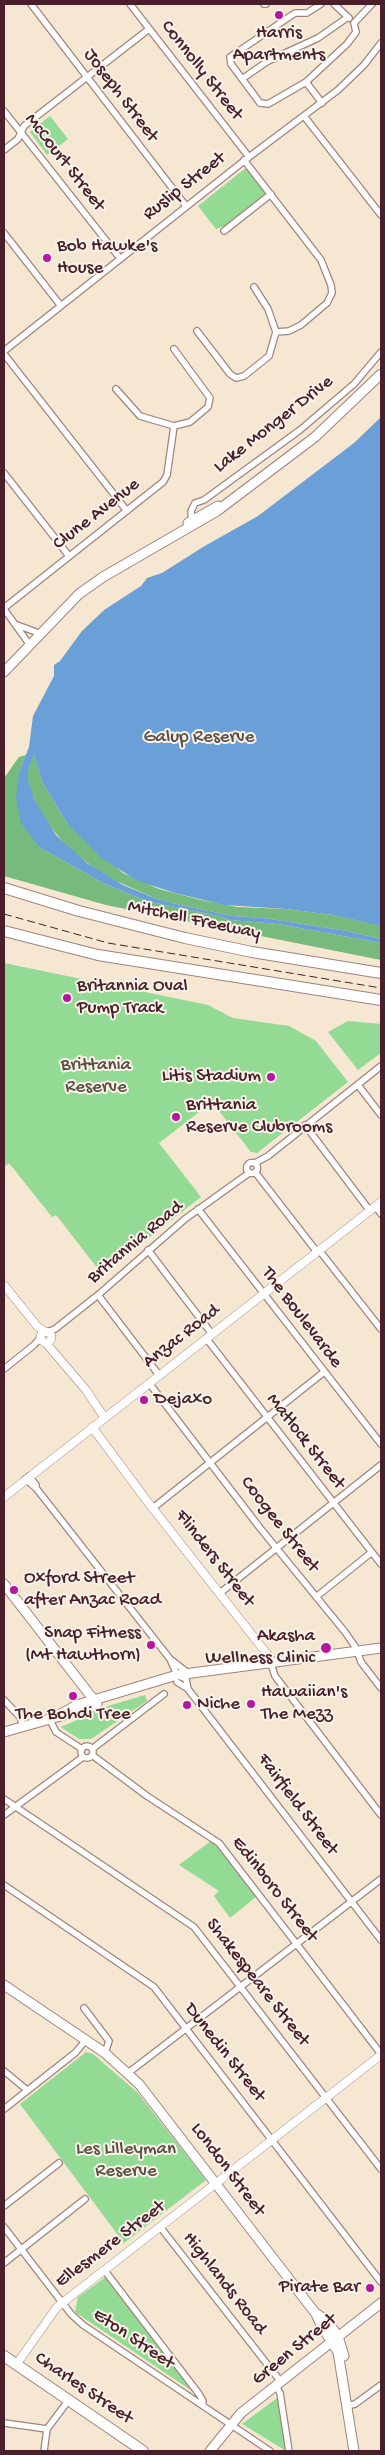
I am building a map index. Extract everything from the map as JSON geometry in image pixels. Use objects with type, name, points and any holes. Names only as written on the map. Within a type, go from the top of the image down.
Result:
[{"type":"highway","name":"Mitchell Freeway","points":[[4,888],[111,920],[185,938],[252,952],[381,973]]},
{"type":"highway","points":[[4,931],[98,955],[381,1000]]},
{"type":"highway","name":"Charles Street","points":[[4,2356],[143,2451]]},
{"type":"main road","name":"Lake Monger Drive","points":[[4,664],[84,583],[102,571],[217,511],[315,437],[381,374]]},
{"type":"main road","name":"Lake Monger Drive","points":[[4,672],[79,594],[103,577],[192,524]]},
{"type":"main road","name":"Anzac Road","points":[[4,1497],[27,1477],[376,1206]]},
{"type":"main road","points":[[4,1285],[47,1336],[54,1349],[106,1416]]},
{"type":"main road","name":"Flinders Street","points":[[91,1428],[267,1654],[271,1664]]},
{"type":"main road","points":[[4,1585],[81,1685],[84,1686],[93,1703]]},
{"type":"main road","points":[[4,1732],[59,1715],[70,1714],[93,1703],[187,1676],[381,1648]]},
{"type":"main road","name":"London Street","points":[[4,1985],[105,2053],[128,2073],[159,2108],[316,2314],[326,2320],[343,2354],[354,2451]]},
{"type":"main road","name":"Ellesmere Street","points":[[16,2364],[40,2328],[63,2303],[381,2055]]},
{"type":"main road","name":"Green Street","points":[[210,2451],[241,2413],[381,2302]]},
{"type":"main road","name":"London Street","points":[[349,2406],[360,2451]]},
{"type":"main road","name":"Green Street","points":[[216,2451],[232,2424]]},
{"type":"street","name":"Joseph Street","points":[[31,4],[186,206]]},
{"type":"street","name":"Connolly Street","points":[[130,4],[322,260],[327,271],[332,290],[327,303],[301,325],[289,331],[276,332]]},
{"type":"street","points":[[321,4],[307,13],[295,13],[231,55],[230,64],[260,104],[268,104],[306,82],[347,44],[356,32],[354,23],[334,4]]},
{"type":"street","points":[[354,23],[372,4]]},
{"type":"street","points":[[242,80],[268,61],[318,38],[348,17]]},
{"type":"street","points":[[4,150],[18,139],[24,126],[149,29]]},
{"type":"street","name":"Ruslip Street","points":[[4,352],[246,159],[322,103],[364,65],[381,43]]},
{"type":"street","points":[[306,82],[322,103]]},
{"type":"street","name":"McCourt Street","points":[[4,111],[120,258]]},
{"type":"street","points":[[304,116],[381,215]]},
{"type":"street","points":[[224,231],[271,194]]},
{"type":"street","points":[[4,233],[61,306]]},
{"type":"street","points":[[197,331],[230,374],[238,378],[244,376],[268,356],[276,332],[268,309],[254,287]]},
{"type":"street","points":[[116,389],[140,416],[174,426],[190,422],[205,410],[210,401],[207,393],[174,349]]},
{"type":"street","points":[[4,352],[127,511]]},
{"type":"street","name":"Lake Monger Drive","points":[[192,524],[191,511],[195,503],[204,500],[300,430],[354,384],[381,352]]},
{"type":"street","name":"Clune Avenue","points":[[4,608],[166,478],[174,426]]},
{"type":"street","points":[[4,473],[69,556]]},
{"type":"street","points":[[4,608],[27,641]]},
{"type":"street","points":[[17,625],[36,632]]},
{"type":"street","name":"Britannia Road","points":[[4,1369],[98,1295],[148,1250],[198,1209],[253,1169],[381,1066]]},
{"type":"street","points":[[358,1085],[381,1115]]},
{"type":"street","points":[[305,1126],[381,1214]]},
{"type":"street","points":[[253,1169],[381,1329]]},
{"type":"street","name":"The Boulevarde","points":[[198,1209],[381,1444]]},
{"type":"street","name":"Matlock Street","points":[[148,1250],[267,1417],[381,1564]]},
{"type":"street","points":[[98,1295],[159,1374]]},
{"type":"street","points":[[153,1508],[324,1372]]},
{"type":"street","name":"Coogee Street","points":[[149,1383],[345,1632],[361,1662],[381,1688]]},
{"type":"street","points":[[220,1593],[381,1465]]},
{"type":"street","points":[[27,1477],[36,1485],[36,1488],[170,1659],[187,1676]]},
{"type":"street","points":[[316,1597],[372,1552]]},
{"type":"street","points":[[170,1659],[177,1679]]},
{"type":"street","name":"Flinders Street","points":[[271,1664],[275,1676],[381,1815]]},
{"type":"street","name":"Fairfield Street","points":[[187,1676],[188,1689]]},
{"type":"street","name":"Fairfield Street","points":[[177,1679],[188,1689],[381,1940]]},
{"type":"street","points":[[4,1815],[83,1757],[89,1758],[92,1752],[164,1694]]},
{"type":"street","points":[[4,1700],[20,1717],[23,1726]]},
{"type":"street","points":[[49,1718],[56,1732],[82,1749],[83,1757]]},
{"type":"street","points":[[82,1749],[86,1746],[92,1752]]},
{"type":"street","name":"Edinboro Street","points":[[92,1752],[148,1796],[219,1843],[381,2055]]},
{"type":"street","name":"Shakespeare Street","points":[[4,1799],[194,1927],[381,2169]]},
{"type":"street","points":[[128,2073],[381,1879]]},
{"type":"street","name":"Dunedin Street","points":[[4,1885],[150,1983],[381,2282]]},
{"type":"street","points":[[84,2008],[109,2041],[105,2053]]},
{"type":"street","points":[[4,2109],[75,2053],[86,2040]]},
{"type":"street","points":[[4,2071],[27,2090]]},
{"type":"street","points":[[4,2206],[59,2164]]},
{"type":"street","points":[[4,2263],[85,2198]]},
{"type":"street","name":"Eton Street","points":[[4,2227],[63,2303],[83,2325],[270,2451]]},
{"type":"street","name":"Highlands Road","points":[[161,2228],[279,2384],[289,2451]]},
{"type":"street","points":[[105,2271],[199,2394],[203,2401],[202,2406]]},
{"type":"street","points":[[349,2406],[381,2385]]},
{"type":"street","points":[[44,2451],[47,2429],[68,2401]]},
{"type":"street","points":[[4,2423],[47,2429]]},
{"type":"green space","points":[[50,116],[68,139],[47,155],[30,132]]},
{"type":"green space","points":[[247,167],[265,192],[264,196],[230,224],[216,229],[198,206]]},
{"type":"green space","points":[[34,753],[42,782],[67,823],[123,873],[159,889],[201,900],[237,907],[286,909],[333,915],[378,925],[381,926],[381,939],[347,931],[264,918],[232,916],[181,905],[157,899],[107,877],[70,850],[43,818],[30,790],[28,780],[28,771]]},
{"type":"green space","points":[[26,755],[19,772],[39,847],[101,882],[146,901],[230,920],[278,924],[381,943],[381,960],[106,905],[4,876],[4,778],[19,757]]},
{"type":"green space","name":"Brittania Reserve","points":[[4,963],[208,1005],[233,1018],[289,1026],[316,1041],[348,1082],[257,1153],[251,1152],[212,1102],[159,1143],[201,1197],[102,1274],[56,1215],[52,1217],[9,1163],[6,1166],[4,1164]]},
{"type":"green space","points":[[348,1021],[381,1024],[381,1053],[358,1070],[328,1032]]},
{"type":"green space","points":[[145,1695],[147,1701],[91,1739],[79,1739],[61,1727],[111,1705]]},
{"type":"green space","points":[[212,1840],[257,1896],[230,1918],[214,1896],[219,1891],[179,1865]]},
{"type":"green space","name":"Les Lilleyman Reserve","points":[[86,2052],[93,2054],[137,2092],[206,2180],[124,2243],[20,2104]]},
{"type":"green space","points":[[107,2276],[192,2391],[75,2312],[78,2297]]},
{"type":"green space","points":[[277,2398],[286,2451],[242,2424]]},
{"type":"water","name":"Galup Reserve","points":[[381,417],[381,926],[333,915],[286,909],[224,905],[175,893],[138,881],[101,858],[67,823],[42,782],[34,754],[28,771],[28,780],[34,799],[56,835],[87,863],[123,885],[157,899],[181,905],[232,916],[264,918],[347,931],[381,939],[381,943],[278,924],[230,920],[146,901],[101,882],[39,847],[21,823],[16,798],[19,772],[29,747],[33,716],[54,676],[54,665],[60,661],[82,631],[104,610],[141,586],[147,578],[162,573],[258,516],[354,443]]},
{"type":"railway","points":[[4,914],[108,943],[381,988]]},
{"type":"place","name":"Harris Apartments","points":[[279,15]]},
{"type":"place","name":"Bob Hawke's House","points":[[47,258]]},
{"type":"place","name":"Britannia Oval Pump Track","points":[[67,998]]},
{"type":"place","name":"Litis Stadium","points":[[271,1077]]},
{"type":"place","name":"Brittania Reserve Clubrooms","points":[[176,1117]]},
{"type":"place","name":"Dejaxo","points":[[144,1400]]},
{"type":"place","name":"Oxford Street after Anzac Road","points":[[14,1590]]},
{"type":"place","name":"Snap Fitness (Mt Hawthorn)","points":[[151,1645]]},
{"type":"place","name":"Akasha Wellness Clinic","points":[[326,1648]]},
{"type":"place","name":"The Bohdi Tree","points":[[73,1696]]},
{"type":"place","name":"Hawaiian's The Mezz","points":[[251,1704]]},
{"type":"place","name":"Niche","points":[[187,1705]]},
{"type":"place","name":"Pirate Bar","points":[[370,2288]]}]
